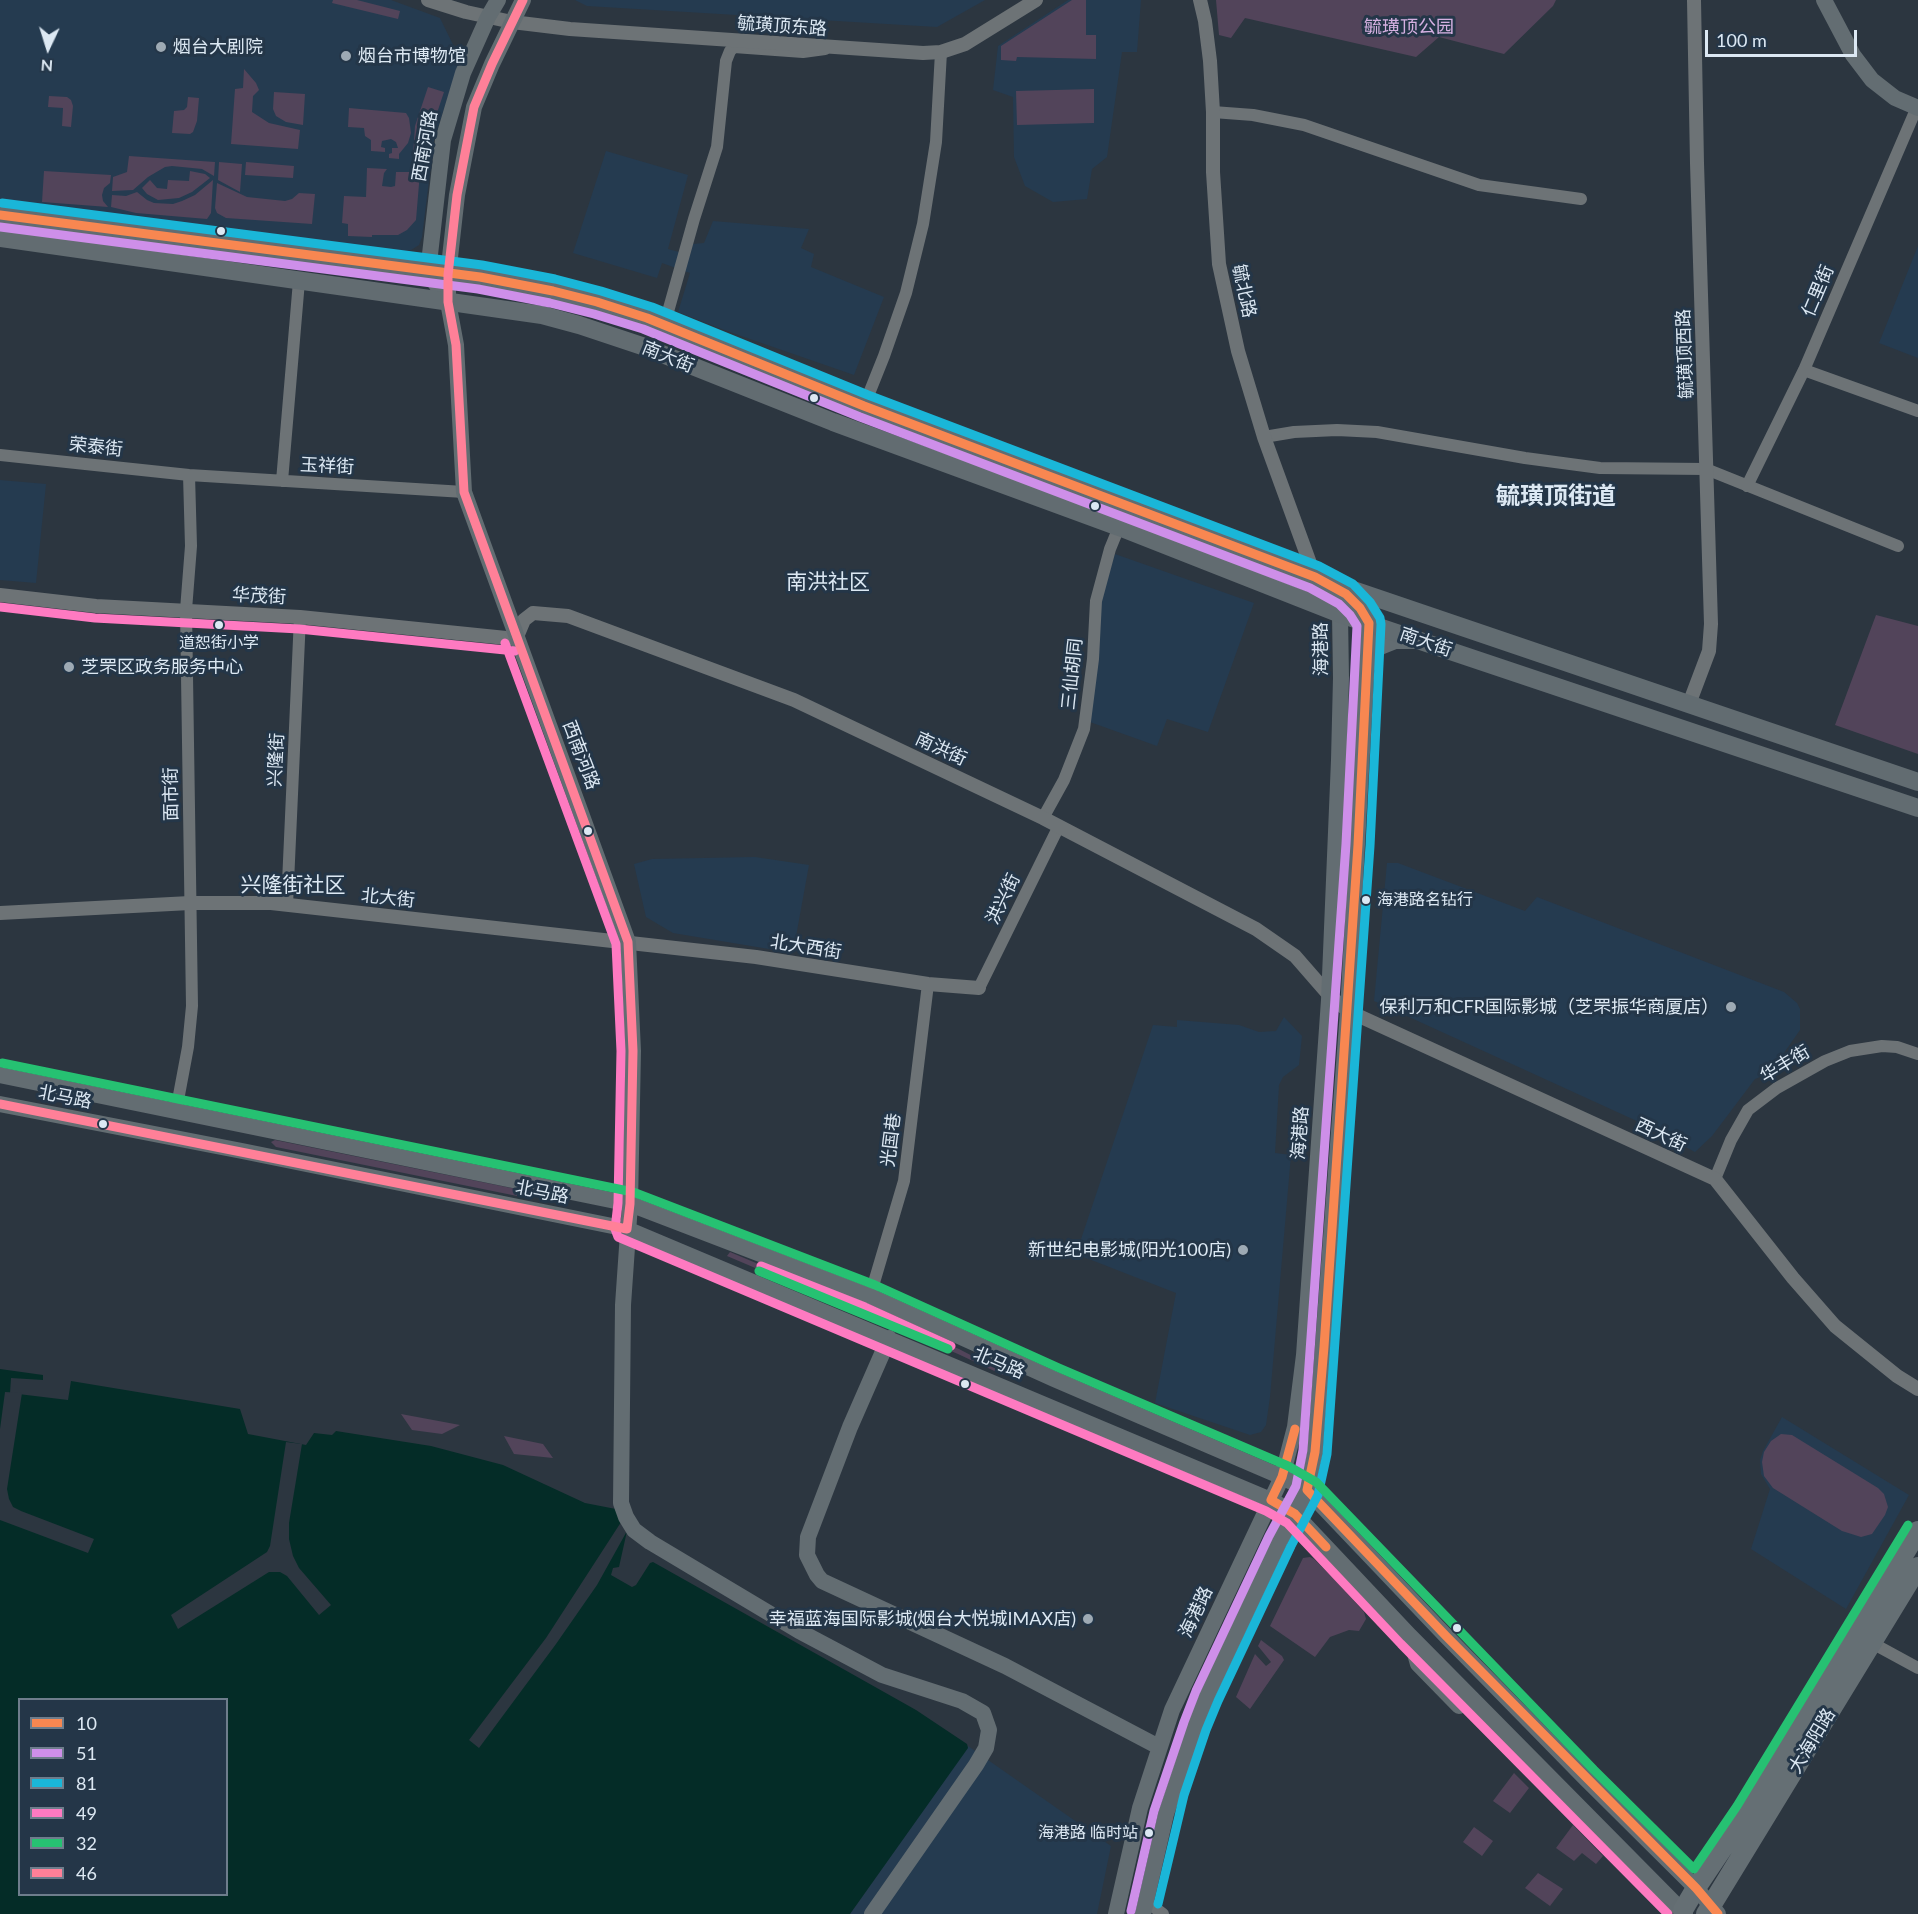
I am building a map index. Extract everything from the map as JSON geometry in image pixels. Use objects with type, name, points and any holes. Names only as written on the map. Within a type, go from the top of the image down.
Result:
[{"type":"highway","name":"大海阳路","points":[[1684,1912],[1695,1888],[1747,1812],[1918,1531]]},
{"type":"highway","name":"大海阳路","points":[[1712,1912],[1918,1567]]},
{"type":"main road","name":"西南河路","points":[[448,302],[428,272],[442,140],[464,73],[488,17],[498,0]]},
{"type":"main road","name":"西南河路","points":[[523,0],[474,107],[457,195],[448,274],[448,302],[456,345],[464,492],[628,942],[633,1051],[630,1204],[622,1305],[621,1503],[634,1530],[650,1542],[799,1631],[882,1675],[962,1701],[982,1713],[988,1723],[989,1738],[976,1765],[872,1914]]},
{"type":"main road","points":[[1824,0],[1853,55],[1872,80],[1894,98],[1917,108]]},
{"type":"main road","name":"南大街","points":[[0,215],[480,277],[597,302],[1315,577],[1918,782]]},
{"type":"main road","name":"南大街","points":[[0,238],[542,315],[642,346],[832,422],[1119,527],[1340,614],[1918,808]]},
{"type":"main road","points":[[1145,1908],[1169,1803],[1195,1726],[1280,1541],[1308,1490],[1315,1452],[1348,1011],[1370,623],[1360,608],[1346,594],[1315,577]]},
{"type":"main road","name":"海港路","points":[[1116,1914],[1140,1808],[1159,1747],[1183,1684],[1282,1476],[1295,1427],[1304,1354],[1329,995],[1340,725],[1340,614],[1336,600],[1329,589],[1315,577]]},
{"type":"main road","points":[[1366,669],[1380,647],[1395,641],[1422,641]]},
{"type":"main road","name":"北马路","points":[[0,1075],[630,1204],[870,1296],[1054,1379],[1282,1476],[1308,1490],[1585,1778],[1695,1888],[1712,1912]]},
{"type":"main road","name":"北马路","points":[[0,1104],[230,1148],[627,1229],[1271,1500],[1295,1514],[1410,1636],[1684,1912]]},
{"type":"main road","points":[[889,1338],[850,1427],[808,1537],[807,1555],[817,1575],[822,1581],[1005,1666],[1159,1747]]},
{"type":"main road","points":[[1410,1636],[1418,1664],[1459,1706]]},
{"type":"street","name":"毓璜顶东路","points":[[428,0],[488,17],[570,30],[900,53],[942,52],[965,44],[1036,0]]},
{"type":"street","name":"毓北路","points":[[1200,0],[1209,51],[1219,264],[1238,351],[1264,437],[1315,577]]},
{"type":"street","name":"毓璜顶西路","points":[[1689,704],[1709,651],[1711,624],[1696,141],[1694,0]]},
{"type":"street","points":[[664,326],[717,147],[726,61],[730,51],[734,47],[803,52],[818,52],[828,48]]},
{"type":"street","points":[[864,406],[906,293],[923,224],[936,142],[942,52]]},
{"type":"street","name":"仁里街","points":[[1748,486],[1804,369],[1917,108]]},
{"type":"street","points":[[1213,112],[1253,115],[1304,125],[1479,185],[1581,199]]},
{"type":"street","points":[[282,481],[299,281]]},
{"type":"street","points":[[1804,369],[1918,411]]},
{"type":"street","points":[[1264,437],[1294,432],[1337,430],[1377,432],[1525,458],[1600,468],[1706,469],[1898,546]]},
{"type":"street","name":"荣泰街","points":[[0,455],[189,475]]},
{"type":"street","name":"玉祥街","points":[[189,475],[464,492]]},
{"type":"street","name":"面市街","points":[[176,1111],[188,1047],[192,1006],[186,610],[191,546],[189,475]]},
{"type":"street","name":"三仙胡同","points":[[1043,818],[1064,780],[1084,729],[1093,658],[1096,601],[1110,549],[1119,527]]},
{"type":"street","name":"华茂街","points":[[0,595],[96,606],[300,616],[516,639]]},
{"type":"street","name":"南洪街","points":[[516,639],[524,620],[533,613],[568,616],[794,700],[1043,818],[1256,929],[1295,956],[1329,995]]},
{"type":"street","name":"兴隆街","points":[[287,905],[300,616]]},
{"type":"street","name":"洪兴街","points":[[979,988],[1059,826]]},
{"type":"street","name":"北大街","points":[[0,913],[190,903],[287,905],[628,942]]},
{"type":"street","name":"北大西街","points":[[628,942],[756,957],[928,984],[979,988]]},
{"type":"street","name":"光国巷","points":[[870,1296],[904,1180],[928,984]]},
{"type":"street","name":"西大街","points":[[1329,995],[1348,1011],[1715,1179],[1793,1278],[1835,1326],[1918,1389]]},
{"type":"street","name":"华丰街","points":[[1715,1179],[1731,1140],[1748,1110],[1777,1088],[1826,1061],[1850,1051],[1882,1046],[1897,1047],[1918,1054]]},
{"type":"street","points":[[1872,1643],[1918,1668]]},
{"type":"street","points":[[1145,1908],[1163,1914]]},
{"type":"shaded area","points":[[0,0],[391,0],[440,18],[460,59],[434,140],[422,237],[419,245],[411,250],[403,251],[328,245],[143,223],[0,202]]},
{"type":"shaded area","points":[[575,0],[985,0],[937,27],[587,6]]},
{"type":"shaded area","points":[[1068,0],[1141,0],[1137,52],[1122,52],[1107,157],[1092,169],[1087,199],[1053,202],[1025,186],[1014,157],[1013,97],[993,90],[998,46]]},
{"type":"shaded area","points":[[606,151],[688,175],[668,249],[690,255],[693,244],[704,243],[713,221],[809,229],[801,248],[814,254],[811,267],[884,297],[854,375],[678,312],[690,273],[662,263],[657,278],[573,253]]},
{"type":"shaded area","points":[[1918,246],[1918,358],[1879,343]]},
{"type":"shaded area","points":[[0,480],[46,484],[36,583],[0,580]]},
{"type":"shaded area","points":[[1115,554],[1254,603],[1208,732],[1167,719],[1157,746],[1090,722],[1101,601]]},
{"type":"shaded area","points":[[755,857],[809,865],[793,953],[673,933],[646,917],[634,864],[652,859]]},
{"type":"shaded area","points":[[1387,863],[1398,863],[1525,911],[1537,897],[1784,992],[1797,1003],[1800,1009],[1800,1030],[1770,1073],[1755,1079],[1712,1136],[1695,1152],[1639,1122],[1374,1001]]},
{"type":"shaded area","points":[[1284,1017],[1302,1036],[1299,1065],[1283,1077],[1279,1085],[1275,1153],[1291,1155],[1266,1425],[1261,1432],[1250,1435],[1155,1403],[1176,1293],[1076,1254],[1153,1025],[1177,1027],[1177,1020],[1239,1025],[1259,1032],[1276,1031]]},
{"type":"shaded area","points":[[0,1369],[43,1375],[43,1380],[11,1378],[10,1393],[68,1400],[71,1381],[240,1409],[248,1434],[306,1445],[314,1433],[332,1435],[336,1431],[431,1446],[503,1465],[585,1503],[621,1510],[627,1531],[619,1567],[613,1568],[611,1575],[632,1587],[653,1562],[916,1710],[967,1744],[968,1748],[850,1914],[0,1914]]},
{"type":"shaded area","points":[[1782,1417],[1909,1495],[1846,1609],[1751,1549],[1770,1489],[1761,1474],[1760,1460]]},
{"type":"shaded area","points":[[968,1746],[1111,1846],[1097,1914],[850,1914]]},
{"type":"green space","points":[[333,0],[357,0],[400,11],[398,19],[332,3]]},
{"type":"green space","points":[[1072,0],[1086,0],[1086,35],[1096,35],[1096,59],[1017,57],[1016,61],[1001,60],[1001,46]]},
{"type":"green space","name":"毓璜顶公园","points":[[1216,0],[1556,0],[1553,6],[1504,54],[1439,37],[1416,57],[1245,18],[1231,38],[1219,35]]},
{"type":"green space","points":[[244,69],[259,90],[253,96],[252,112],[269,123],[300,130],[298,149],[231,144],[235,89],[243,88]]},
{"type":"green space","points":[[428,87],[444,92],[434,122],[430,124],[425,156],[413,155],[415,126]]},
{"type":"green space","points":[[1094,89],[1094,123],[1017,125],[1016,91]]},
{"type":"green space","points":[[274,92],[305,94],[303,125],[286,122],[276,116],[273,109]]},
{"type":"green space","points":[[49,96],[67,97],[71,100],[73,106],[71,127],[62,126],[63,108],[48,107]]},
{"type":"green space","points":[[188,97],[199,98],[197,121],[193,132],[190,134],[172,133],[174,111],[184,110],[187,107]]},
{"type":"green space","points":[[349,108],[406,113],[411,133],[408,143],[399,154],[399,159],[389,158],[392,148],[398,148],[396,142],[391,139],[382,141],[381,147],[385,148],[385,152],[371,151],[371,140],[365,136],[364,128],[348,127]]},
{"type":"green space","points":[[129,156],[215,162],[214,176],[202,169],[165,167],[148,177],[133,190],[112,191],[113,177],[127,172]]},
{"type":"green space","points":[[219,162],[242,164],[240,192],[218,180]]},
{"type":"green space","points":[[246,162],[294,166],[293,178],[245,175]]},
{"type":"green space","points":[[367,168],[387,169],[382,186],[391,187],[395,186],[396,172],[420,172],[416,220],[407,230],[398,235],[348,236],[348,224],[342,223],[344,196],[366,197]]},
{"type":"green space","points":[[44,171],[111,175],[110,183],[104,188],[102,195],[108,207],[42,202]]},
{"type":"green space","points":[[190,171],[205,174],[210,178],[192,192],[179,198],[158,200],[142,188],[150,180],[157,188],[167,189],[168,180],[189,181]]},
{"type":"green space","points":[[213,180],[211,213],[207,219],[136,213],[111,207],[112,195],[126,196],[137,192],[154,203],[173,204],[195,195]]},
{"type":"green space","points":[[217,183],[247,197],[285,201],[299,193],[315,194],[312,224],[226,218],[217,213],[215,208]]},
{"type":"green space","points":[[1876,615],[1918,626],[1918,754],[1835,725]]},
{"type":"green space","points":[[275,1140],[526,1191],[527,1195],[522,1197],[276,1147],[271,1142]]},
{"type":"green space","points":[[730,1252],[959,1349],[1005,1373],[1003,1375],[727,1256]]},
{"type":"green space","points":[[401,1414],[460,1425],[442,1434],[412,1430]]},
{"type":"green space","points":[[1781,1434],[1792,1435],[1878,1488],[1884,1494],[1888,1507],[1872,1534],[1861,1537],[1842,1531],[1773,1488],[1764,1476],[1762,1462],[1764,1452],[1771,1441]]},
{"type":"green space","points":[[504,1436],[543,1444],[553,1458],[514,1454]]},
{"type":"green space","points":[[1310,1557],[1338,1583],[1364,1612],[1366,1619],[1359,1631],[1349,1630],[1330,1637],[1315,1657],[1270,1626],[1303,1558]]},
{"type":"green space","points":[[1261,1640],[1284,1660],[1250,1709],[1236,1697],[1255,1654],[1266,1666],[1271,1662],[1258,1646]]},
{"type":"green space","points":[[1514,1773],[1529,1788],[1510,1813],[1493,1801]]},
{"type":"green space","points":[[1573,1825],[1603,1856],[1596,1864],[1582,1853],[1574,1861],[1556,1848]]},
{"type":"green space","points":[[1474,1827],[1493,1841],[1482,1856],[1463,1842]]},
{"type":"green space","points":[[1538,1873],[1563,1889],[1550,1906],[1525,1888]]},
{"type":"pier","points":[[5,1392],[22,1393],[7,1489],[13,1507],[94,1539],[88,1553],[0,1520],[0,1429]]},
{"type":"pier","points":[[286,1442],[302,1444],[289,1523],[289,1539],[293,1556],[299,1568],[331,1605],[319,1615],[287,1576],[280,1572],[269,1572],[178,1629],[171,1615],[267,1552],[270,1546]]},
{"type":"pier","points":[[625,1516],[627,1531],[597,1585],[479,1748],[469,1740],[546,1638]]},
{"type":"transit line","name":"46","points":[[0,1104],[627,1229],[630,1204],[633,1051],[628,942],[464,492],[456,345],[448,302],[448,275],[457,195],[474,107],[523,0]]},
{"type":"transit line","name":"81","points":[[2,203],[482,265],[555,279],[601,291],[652,307],[868,395],[1319,566],[1353,584],[1370,602],[1381,624],[1370,846],[1327,1454],[1318,1495],[1291,1546],[1206,1730],[1184,1795],[1158,1904]]},
{"type":"transit line","name":"10","points":[[0,215],[480,277],[597,302],[647,318],[864,406],[1315,577],[1346,594],[1360,608],[1369,623],[1358,845],[1324,1347],[1315,1452],[1307,1490],[1446,1636],[1696,1888],[1718,1914]]},
{"type":"transit line","name":"51","points":[[0,227],[478,289],[594,314],[643,329],[860,417],[1310,588],[1339,604],[1350,615],[1357,626],[1346,844],[1303,1450],[1296,1486],[1269,1536],[1196,1691],[1184,1722],[1154,1811],[1131,1911]]},
{"type":"transit line","name":"49","points":[[0,607],[95,618],[299,629],[515,651]]},
{"type":"transit line","name":"49","points":[[505,643],[616,944],[621,1051],[618,1203],[615,1229],[618,1237],[1266,1511],[1287,1523],[1401,1644],[1668,1914]]},
{"type":"transit line","name":"32","points":[[2,1063],[633,1192],[875,1285],[1059,1368],[1288,1466],[1316,1482],[1594,1770],[1694,1869],[1737,1806],[1908,1525]]},
{"type":"transit line","name":"49","points":[[761,1266],[865,1307],[951,1346]]},
{"type":"transit line","name":"32","points":[[759,1271],[948,1349]]},
{"type":"transit line","name":"10","points":[[1295,1429],[1282,1477],[1271,1500],[1295,1514],[1326,1547]]},
{"type":"place","name":"烟台大剧院","points":[[161,47]]},
{"type":"place","name":"烟台市博物馆","points":[[346,56]]},
{"type":"place","name":"道恕街小学","points":[[219,625]]},
{"type":"place","name":"芝罘区政务服务中心","points":[[69,667]]},
{"type":"place","name":"海港路名钻行","points":[[1366,900]]},
{"type":"place","name":"保利万和CFR国际影城（芝罘振华商厦店）","points":[[1731,1007]]},
{"type":"place","name":"新世纪电影城(阳光100店)","points":[[1243,1250]]},
{"type":"place","name":"幸福蓝海国际影城(烟台大悦城IMAX店)","points":[[1088,1619]]},
{"type":"place","name":"海港路 临时站","points":[[1149,1833]]},
{"type":"district","name":"毓璜顶街道","points":[[1556,496]]},
{"type":"district","name":"南洪社区","points":[[828,582]]},
{"type":"district","name":"兴隆街社区","points":[[293,885]]}]
